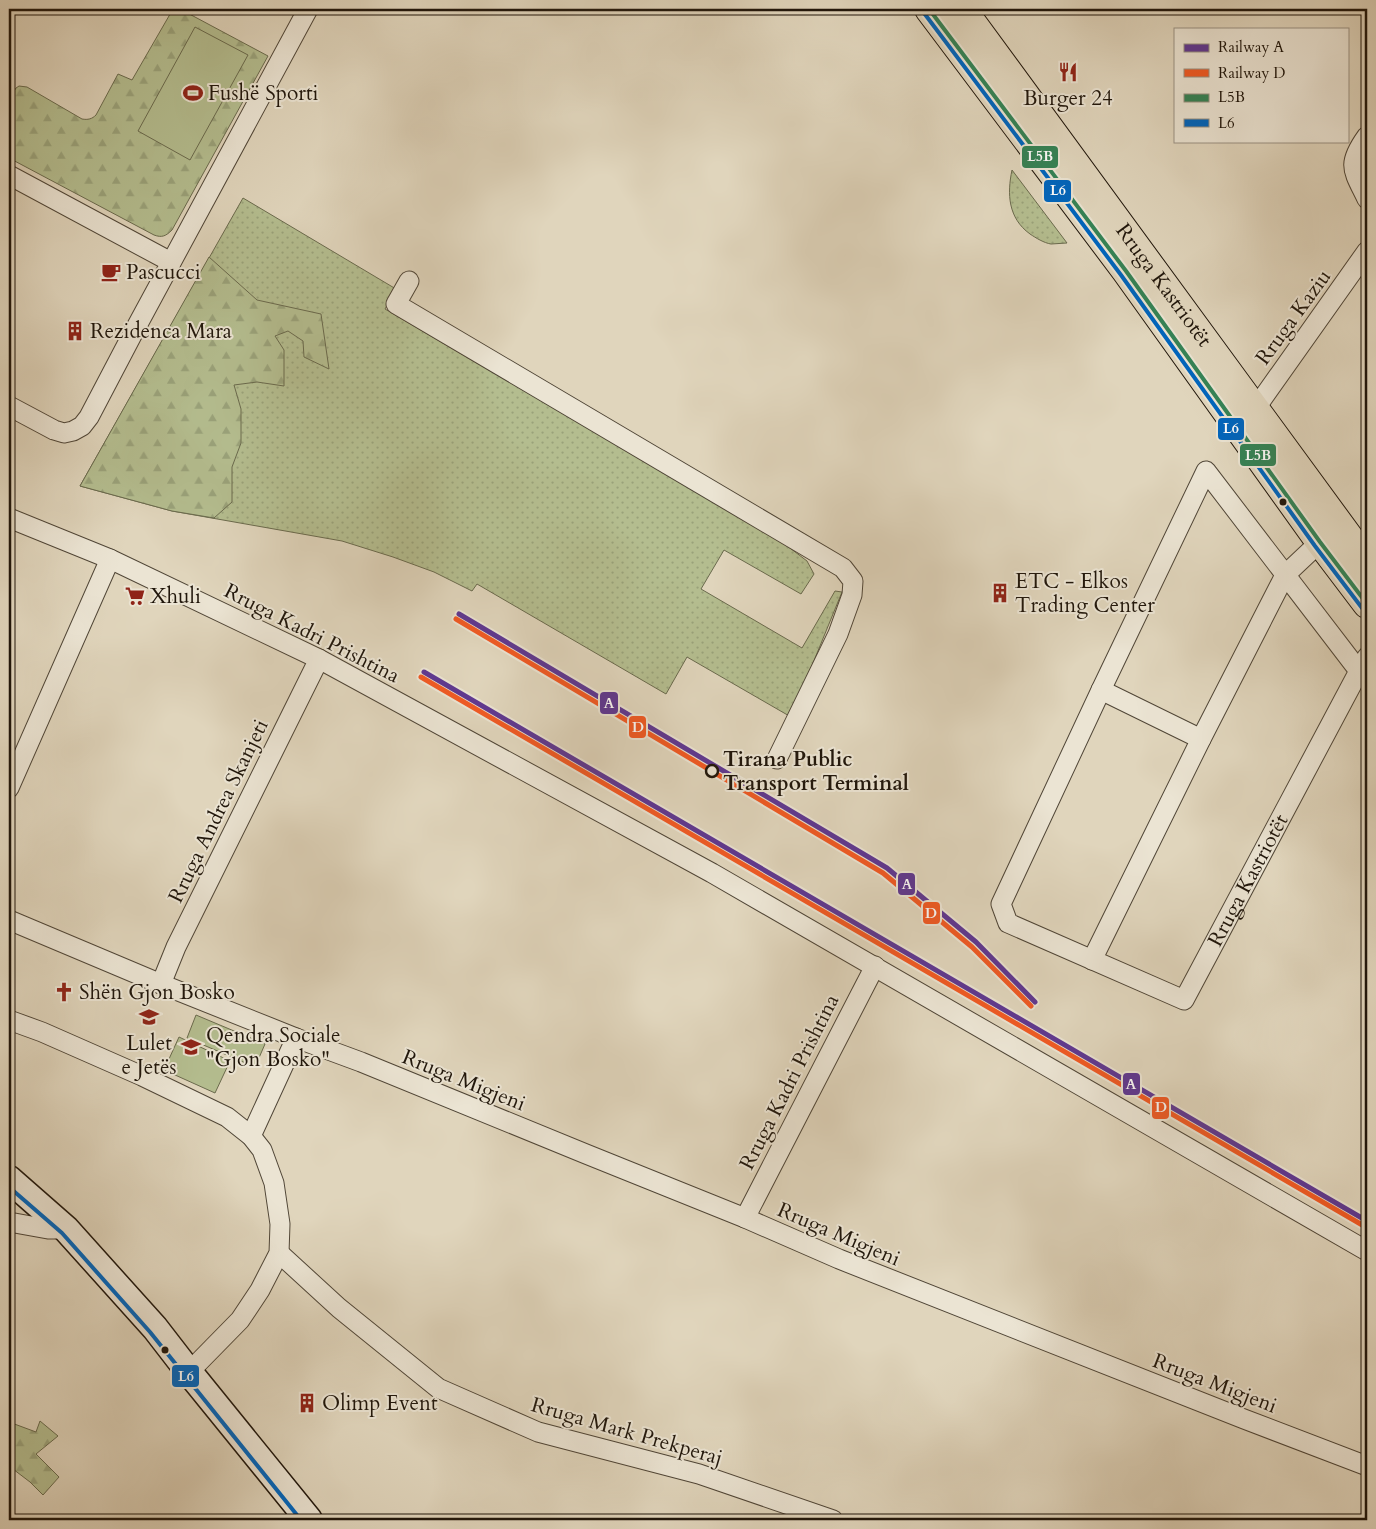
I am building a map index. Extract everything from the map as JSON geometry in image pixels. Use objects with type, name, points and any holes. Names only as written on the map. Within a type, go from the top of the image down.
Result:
[{"type":"main road","name":"Rruga Kastriotët","points":[[929,9],[1126,271],[1320,542],[1367,604]]},
{"type":"main road","name":"Rruga Kastriotët","points":[[962,9],[1367,562]]},
{"type":"main road","points":[[9,1179],[66,1229],[155,1328],[309,1520]]},
{"type":"street","points":[[9,406],[54,430],[64,433],[82,426],[89,417],[308,9]]},
{"type":"street","points":[[1367,136],[1356,151],[1353,171],[1367,199]]},
{"type":"street","points":[[9,175],[171,262]]},
{"type":"street","name":"Rruga Kaziu","points":[[1255,409],[1367,251]]},
{"type":"street","points":[[409,281],[396,304],[842,568],[853,581],[852,595],[838,634],[777,759]]},
{"type":"street","name":"Rruga Kastriotët","points":[[1206,471],[1285,575],[1363,664],[1184,1000],[1008,922],[1001,904],[1206,471]]},
{"type":"street","name":"Rruga Kadri Prishtina","points":[[9,518],[110,559],[319,659],[712,873],[1367,1251]]},
{"type":"street","points":[[1092,960],[1201,739],[1285,575],[1320,542]]},
{"type":"street","points":[[9,788],[110,559]]},
{"type":"street","name":"Rruga Andrea Skanjeti","points":[[161,984],[176,947],[319,659]]},
{"type":"street","points":[[1101,690],[1201,739]]},
{"type":"street","name":"Rruga Migjeni","points":[[9,920],[161,984],[370,1066],[744,1218],[855,1266],[1367,1466]]},
{"type":"street","name":"Rruga Kadri Prishtina","points":[[744,1218],[875,966]]},
{"type":"street","points":[[9,1020],[42,1032],[142,1076],[227,1117],[251,1136],[262,1150],[274,1184],[280,1224],[279,1253],[260,1290],[240,1320],[189,1372]]},
{"type":"street","points":[[251,1136],[296,1038]]},
{"type":"street","points":[[9,1222],[48,1229],[66,1229]]},
{"type":"street","name":"Rruga Mark Prekperaj","points":[[279,1253],[339,1308],[438,1388],[538,1432],[699,1474],[833,1520]]},
{"type":"green space","points":[[173,9],[180,9],[268,56],[172,230],[166,235],[159,236],[9,158],[9,99],[19,86],[27,87],[82,119],[93,117],[96,115],[118,74],[132,80]]},
{"type":"green space","name":"Fushë Sporti","points":[[195,27],[248,55],[190,160],[138,131]]},
{"type":"green space","points":[[1012,170],[1067,243],[1051,244],[1043,241],[1030,234],[1017,221],[1013,213],[1010,197]]},
{"type":"green space","points":[[243,198],[396,289],[385,309],[782,542],[807,561],[814,574],[801,594],[724,550],[701,589],[802,648],[835,591],[842,592],[791,717],[687,657],[666,694],[477,584],[472,591],[434,572],[342,541],[172,511],[80,486]]},
{"type":"green space","points":[[209,257],[257,300],[321,314],[329,369],[304,357],[303,341],[288,331],[275,336],[284,350],[284,386],[257,382],[234,385],[241,409],[241,443],[232,467],[232,502],[214,518],[172,511],[80,486]]},
{"type":"green space","points":[[196,1015],[265,1044],[255,1067],[187,1038]]},
{"type":"green space","points":[[179,1037],[230,1061],[215,1093],[164,1070]]},
{"type":"green space","points":[[40,1421],[58,1436],[36,1454],[59,1477],[43,1495],[9,1466],[9,1422],[36,1432]]},
{"type":"rail line","name":"A","points":[[459,614],[887,868],[976,942],[1035,1002]]},
{"type":"rail line","name":"D","points":[[456,619],[883,873],[972,947],[1031,1006]]},
{"type":"rail line","name":"A","points":[[424,672],[1367,1221]]},
{"type":"rail line","name":"D","points":[[421,677],[1364,1226]]},
{"type":"transit line","name":"L5B","points":[[929,9],[1126,271],[1320,542],[1367,604]]},
{"type":"transit line","name":"L6","points":[[924,13],[1121,275],[1315,546],[1362,608]]},
{"type":"transit line","name":"L6","points":[[9,1187],[62,1233],[150,1332],[301,1520]]},
{"type":"place","name":"Burger 24","points":[[1068,72]]},
{"type":"place","name":"Fushë Sporti","points":[[193,93]]},
{"type":"place","name":"Pascucci","points":[[111,272]]},
{"type":"place","name":"Rezidenca Mara","points":[[75,331]]},
{"type":"place","name":"ETC - Elkos Trading Center","points":[[1000,593]]},
{"type":"place","name":"Xhuli","points":[[135,596]]},
{"type":"place","name":"Tirana Public Transport Terminal","points":[[712,771]]},
{"type":"place","name":"Shën Gjon Bosko","points":[[64,992]]},
{"type":"place","name":"Lulet e Jetës","points":[[149,1017]]},
{"type":"place","name":"Qendra Sociale \"Gjon Bosko\"","points":[[191,1047]]},
{"type":"place","name":"Olimp Event","points":[[307,1403]]}]
